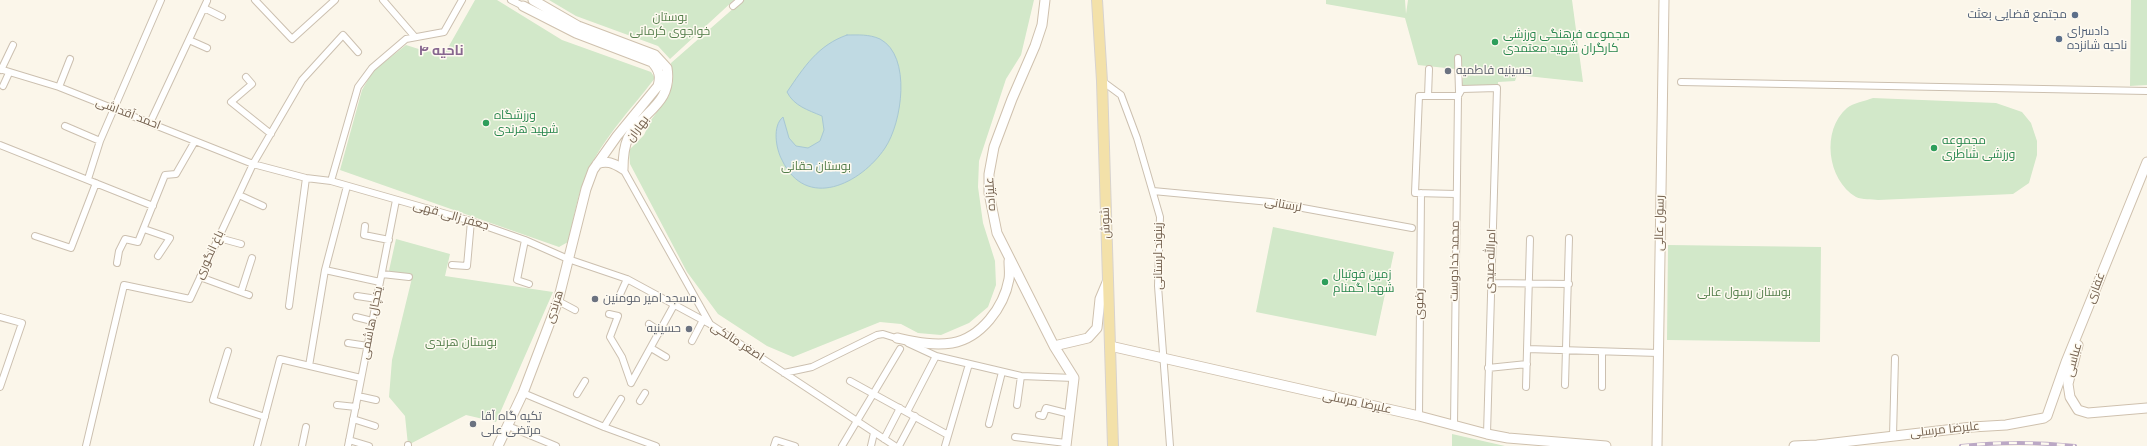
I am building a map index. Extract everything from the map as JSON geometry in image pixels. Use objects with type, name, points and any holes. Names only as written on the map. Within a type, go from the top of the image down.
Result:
[{"type":"main road","name":"شوش","points":[[1097,0],[1102,81],[1113,446]]},
{"type":"street","points":[[88,179],[100,141],[161,0]]},
{"type":"street","points":[[255,0],[292,40],[335,0]]},
{"type":"street","points":[[384,0],[415,37]]},
{"type":"street","points":[[331,181],[358,88],[364,76],[406,39],[444,32],[462,0]]},
{"type":"street","points":[[511,0],[523,6]]},
{"type":"street","name":"بهاران","points":[[533,0],[578,26],[655,55],[667,68],[668,88],[661,100],[630,136],[625,150],[623,169]]},
{"type":"street","points":[[733,6],[740,0]]},
{"type":"street","name":"علیزاده","points":[[1045,0],[1040,34],[1012,99],[994,147],[989,174],[992,217],[997,234],[1008,258],[1054,346],[1074,378]]},
{"type":"street","name":"رسول عالی","points":[[1657,446],[1664,0]]},
{"type":"street","points":[[150,123],[207,2]]},
{"type":"street","name":"بهاران","points":[[523,6],[576,33],[652,62],[659,72],[660,78],[658,86],[597,164]]},
{"type":"street","points":[[204,8],[222,17]]},
{"type":"street","name":"باغ انگوری","points":[[86,446],[124,285],[190,299],[253,164],[302,80],[343,35],[358,52]]},
{"type":"street","points":[[189,40],[207,48]]},
{"type":"street","points":[[1,70],[12,45]]},
{"type":"street","name":"محمد خدادوست","points":[[1454,426],[1456,194],[1459,94],[1458,58]]},
{"type":"street","points":[[59,87],[70,59]]},
{"type":"street","points":[[1428,96],[1429,69]]},
{"type":"street","name":"احمد آقداشی","points":[[1,70],[59,87],[253,164],[306,178]]},
{"type":"street","points":[[3,86],[9,73]]},
{"type":"street","points":[[246,77],[252,84],[231,102],[271,134]]},
{"type":"street","name":"زینوند لرستانی","points":[[1102,81],[1121,95],[1137,138],[1160,217],[1158,286],[1170,446]]},
{"type":"street","points":[[1681,82],[2147,91]]},
{"type":"street","name":"امرالله صیدی","points":[[1459,94],[1462,89],[1497,88],[1486,434]]},
{"type":"street","points":[[1456,194],[1415,193],[1419,96],[1459,94]]},
{"type":"street","points":[[65,126],[100,141]]},
{"type":"street","points":[[117,263],[119,252],[125,240],[138,242],[165,175],[176,174],[195,141]]},
{"type":"street","points":[[0,145],[153,206]]},
{"type":"street","points":[[597,164],[604,161],[611,162],[623,169],[710,324]]},
{"type":"street","name":"غفاری","points":[[2047,416],[2087,311],[2147,162]]},
{"type":"street","name":"هرندی","points":[[498,446],[523,393],[558,302],[586,189],[597,164]]},
{"type":"street","points":[[289,306],[306,178]]},
{"type":"street","name":"جعفر زالی قهی","points":[[306,178],[331,181],[471,221],[526,240],[568,259]]},
{"type":"street","points":[[35,236],[71,248],[96,183]]},
{"type":"street","points":[[309,366],[325,270],[347,186]]},
{"type":"street","name":"لرستانی","points":[[1153,191],[1270,202],[1412,228]]},
{"type":"street","name":"رضوی","points":[[1419,416],[1421,193]]},
{"type":"street","points":[[239,196],[263,206]]},
{"type":"street","name":"یخچال هاشمی","points":[[348,443],[396,200]]},
{"type":"street","points":[[452,265],[467,266],[471,221]]},
{"type":"street","points":[[365,226],[364,235],[388,240]]},
{"type":"street","points":[[144,228],[170,238],[158,256]]},
{"type":"street","points":[[219,238],[241,244]]},
{"type":"street","points":[[1565,385],[1569,284],[1569,238]]},
{"type":"street","points":[[1526,387],[1530,239]]},
{"type":"street","points":[[526,240],[517,280],[529,284]]},
{"type":"street","points":[[241,292],[252,258]]},
{"type":"street","points":[[784,373],[812,367],[877,335],[883,334],[921,344],[944,344],[954,343],[975,333],[991,318],[1003,297],[1010,278],[1008,258]]},
{"type":"street","name":"اصغر مالکی","points":[[568,259],[627,279],[710,324],[894,446]]},
{"type":"street","points":[[325,270],[380,282]]},
{"type":"street","points":[[382,274],[409,277]]},
{"type":"street","points":[[200,277],[249,295]]},
{"type":"street","points":[[618,299],[627,279]]},
{"type":"street","points":[[1054,346],[1088,338],[1097,328],[1100,299],[1108,280]]},
{"type":"street","points":[[1490,283],[1569,284]]},
{"type":"street","points":[[357,296],[377,299]]},
{"type":"street","points":[[558,302],[575,310]]},
{"type":"street","points":[[609,314],[618,316],[610,337],[622,357],[630,383],[661,332],[674,305]]},
{"type":"street","name":"عباسی","points":[[2087,311],[2068,384],[2070,397],[2074,406],[2082,412],[2088,413],[2147,408]]},
{"type":"street","points":[[0,317],[22,323],[0,387]]},
{"type":"street","points":[[356,317],[372,321]]},
{"type":"street","points":[[692,341],[703,320]]},
{"type":"street","points":[[649,324],[661,332]]},
{"type":"street","points":[[897,338],[936,356],[1002,372],[1022,376],[1074,378],[1066,444],[1015,437]]},
{"type":"street","points":[[348,342],[368,346]]},
{"type":"street","name":"علیرضا مرسلی","points":[[1110,346],[1419,416],[1486,434],[1508,442],[1606,446]]},
{"type":"street","points":[[651,348],[666,357]]},
{"type":"street","points":[[842,446],[858,422],[873,393],[900,349]]},
{"type":"street","points":[[1527,349],[1658,353]]},
{"type":"street","points":[[228,351],[213,400],[265,417]]},
{"type":"street","points":[[1602,352],[1602,387]]},
{"type":"street","points":[[907,412],[936,356]]},
{"type":"street","points":[[1893,436],[1895,358]]},
{"type":"street","points":[[257,446],[280,359],[361,378]]},
{"type":"street","points":[[945,446],[970,364]]},
{"type":"street","points":[[1488,368],[1527,364]]},
{"type":"street","points":[[989,424],[1002,372]]},
{"type":"street","points":[[1017,405],[1022,376]]},
{"type":"street","points":[[577,394],[585,381]]},
{"type":"street","points":[[850,381],[948,435]]},
{"type":"street","points":[[523,393],[643,444],[656,446]]},
{"type":"street","points":[[640,401],[645,393]]},
{"type":"street","points":[[358,396],[376,400]]},
{"type":"street","points":[[604,427],[621,399]]},
{"type":"street","points":[[337,405],[356,407]]},
{"type":"street","points":[[884,439],[900,408]]},
{"type":"street","points":[[1038,414],[1043,416],[1046,408],[1070,414]]},
{"type":"street","points":[[899,446],[915,416]]},
{"type":"street","name":"علیرضا مرسلی","points":[[1794,446],[1817,445],[1972,427],[2006,425],[2039,421],[2047,416]]},
{"type":"street","points":[[353,419],[375,426]]},
{"type":"street","points":[[508,426],[556,446]]},
{"type":"street","points":[[302,446],[306,427]]},
{"type":"street","points":[[871,446],[874,433]]},
{"type":"street","points":[[348,443],[369,446]]},
{"type":"street","points":[[775,443],[795,446]]},
{"type":"green space","name":"ورزشگاه شهید هرندی","points":[[475,0],[497,0],[562,40],[651,72],[655,78],[615,128],[589,168],[576,205],[568,242],[559,247],[340,170],[362,90],[373,71],[406,45],[425,51],[445,53]]},
{"type":"green space","name":"بوستان خواجوی کرمانی","points":[[549,0],[734,0],[670,59],[658,46],[576,16]]},
{"type":"green space","name":"بوستان حقانی","points":[[743,0],[1034,0],[1021,55],[1006,79],[979,161],[978,187],[983,223],[995,261],[996,285],[988,307],[969,323],[941,335],[918,333],[901,324],[880,322],[793,357],[767,346],[718,314],[687,272],[630,164],[629,150],[644,135],[651,120],[668,97],[673,82],[671,63]]},
{"type":"green space","name":"مجموعه فرهنگی ورزشی کارگران شهید معتمدی","points":[[1326,0],[1405,0],[1406,14],[1408,0],[1572,0],[1583,82],[1517,75],[1515,81],[1498,82],[1498,85],[1462,86],[1464,70],[1418,65],[1405,18],[1326,4]]},
{"type":"green space","points":[[2131,0],[2147,0],[2147,85],[2130,86]]},
{"type":"green space","name":"مجموعه ورزشی شاطری","points":[[1873,98],[1996,103],[2022,112],[2031,123],[2037,141],[2037,155],[2029,183],[2013,194],[1878,200],[1856,197],[1846,189],[1839,179],[1834,167],[1831,154],[1833,129],[1839,117],[1847,108],[1856,103]]},
{"type":"green space","name":"زمین فوتبال شهدا گمنام","points":[[1273,227],[1394,252],[1376,336],[1256,312]]},
{"type":"green space","name":"بوستان هرندی","points":[[396,239],[450,254],[445,276],[553,292],[496,422],[466,415],[408,445],[405,416],[389,397],[392,360],[412,278],[388,275]]},
{"type":"green space","name":"بوستان رسول عالی","points":[[1668,245],[1821,247],[1820,342],[1667,340]]},
{"type":"green space","points":[[1452,434],[1505,446],[1452,446]]},
{"type":"water","points":[[847,35],[864,35],[880,39],[890,48],[897,60],[901,90],[896,123],[885,148],[875,161],[862,172],[848,181],[834,187],[819,188],[805,185],[792,176],[782,160],[778,150],[776,138],[777,126],[783,117],[789,138],[796,146],[808,148],[820,141],[824,130],[822,116],[797,104],[787,92],[812,58],[837,39]]},
{"type":"railway","points":[[1961,446],[2018,443],[2075,446]]},
{"type":"place","name":"مجتمع قضایی بعثت","points":[[2075,15]]},
{"type":"place","name":"دادسرای ناحیه شانزده","points":[[2059,39]]},
{"type":"place","name":"مجموعه فرهنگی ورزشی کارگران شهید معتمدی","points":[[1495,42]]},
{"type":"place","name":"حسینیه فاطمیه","points":[[1448,71]]},
{"type":"place","name":"ورزشگاه شهید هرندی","points":[[486,123]]},
{"type":"place","name":"مجموعه ورزشی شاطری","points":[[1934,148]]},
{"type":"place","name":"زمین فوتبال شهدا گمنام","points":[[1325,282]]},
{"type":"place","name":"مسجد امیر مومنین","points":[[595,299]]},
{"type":"place","name":"حسینیه","points":[[689,329]]},
{"type":"place","name":"تکیه گاه آقا مرتضی علی","points":[[473,424]]},
{"type":"district","name":"ناحیه ۴","points":[[441,51]]}]
